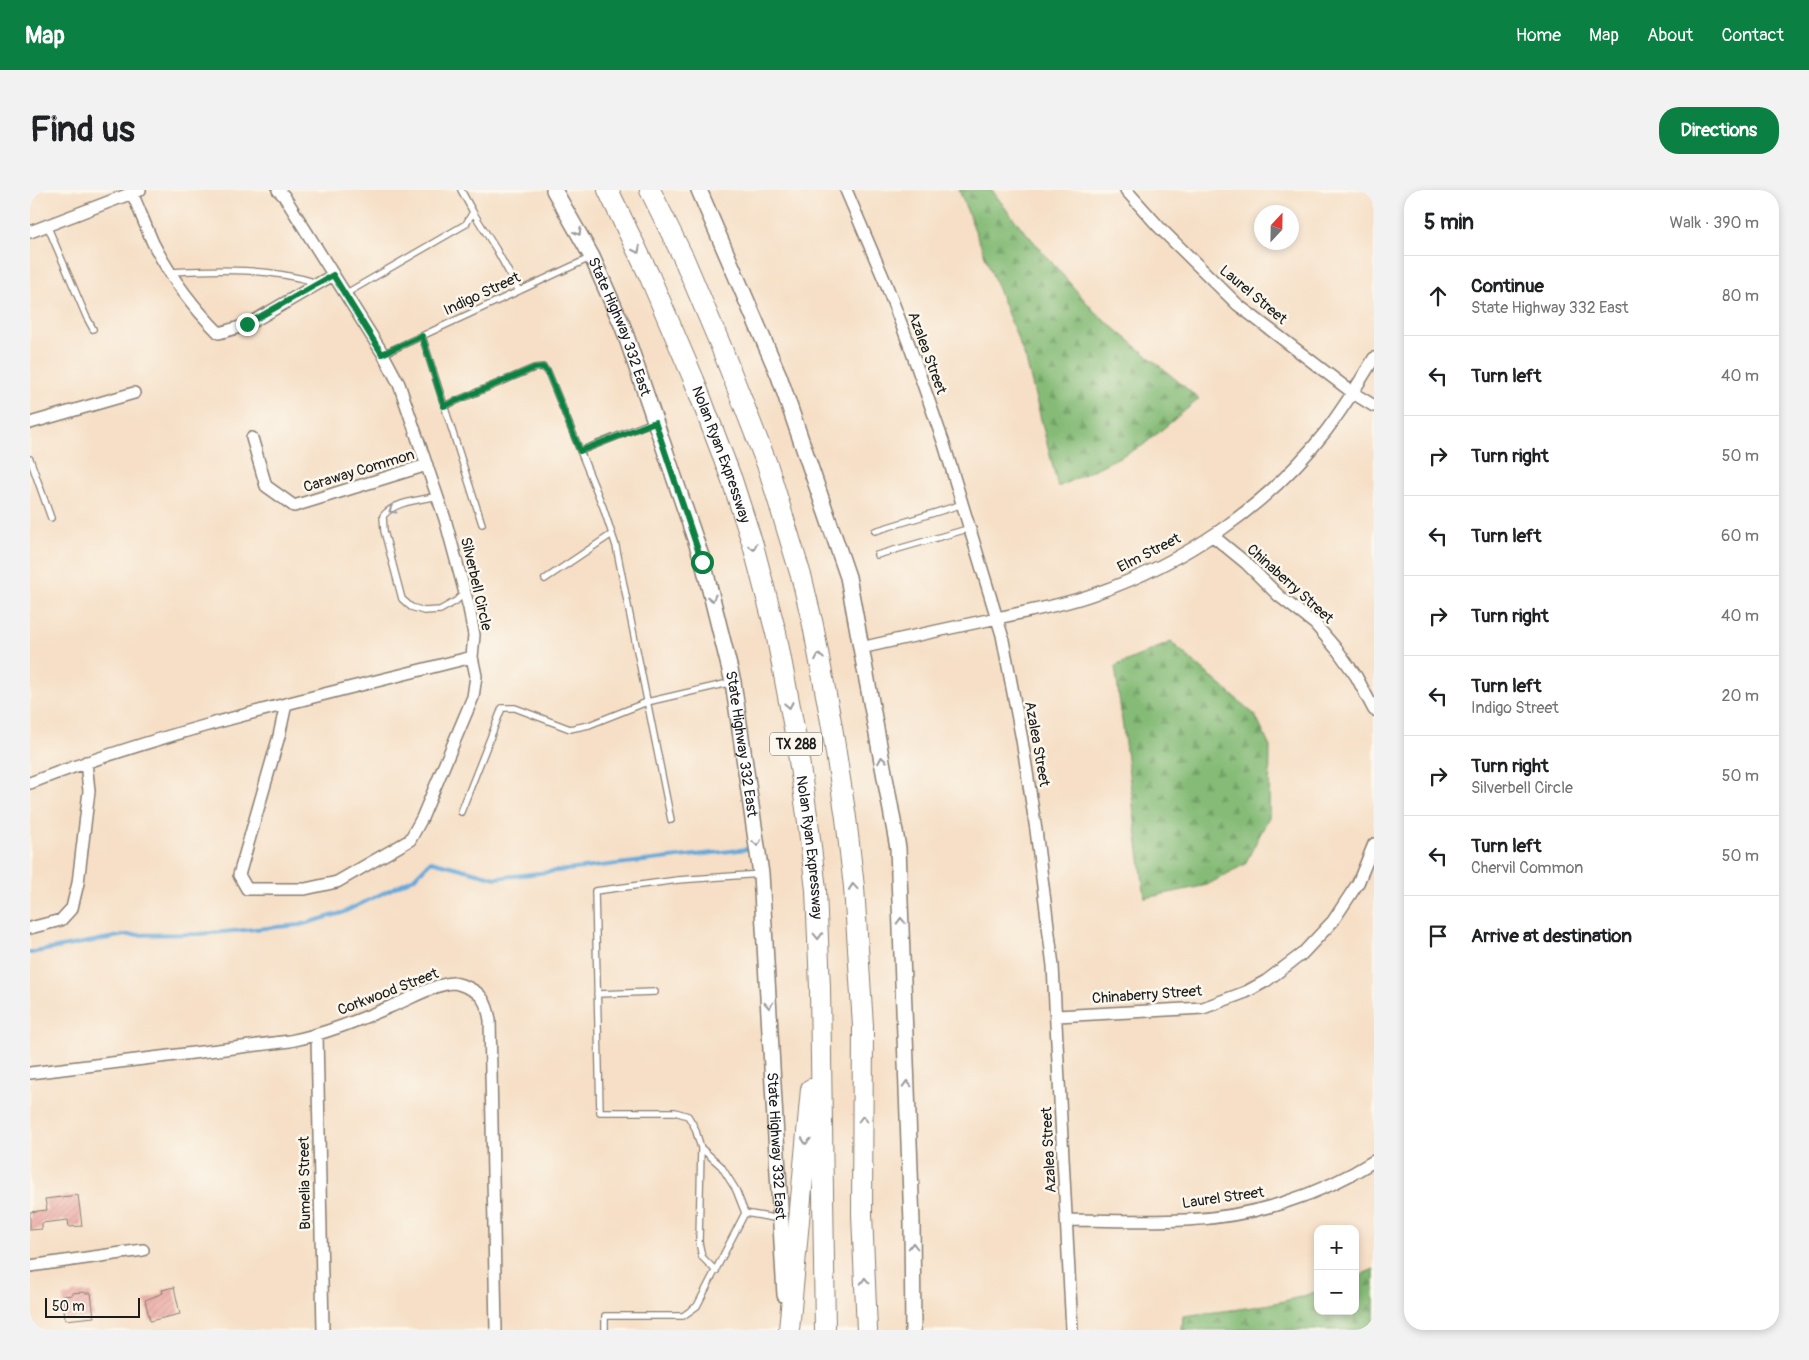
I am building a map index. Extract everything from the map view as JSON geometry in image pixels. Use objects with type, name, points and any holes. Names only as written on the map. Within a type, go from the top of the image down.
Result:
[{"type":"highway","name":"Nolan Ryan Expressway","points":[[608,190],[650,275],[694,380],[732,480],[771,611],[795,733],[816,890],[820,988],[825,1330]]},
{"type":"highway","name":"TX 288","points":[[650,190],[684,259],[706,310],[768,467],[806,598],[831,718],[854,887],[863,1026],[862,1214],[867,1330]]},
{"type":"highway","points":[[788,1330],[820,988]]},
{"type":"main road","name":"State Highway 332 East","points":[[554,190],[592,257],[623,327],[702,562],[733,682],[761,874],[788,1330]]},
{"type":"main road","points":[[699,190],[779,376],[848,577],[898,848],[912,1223],[913,1330]]},
{"type":"street","name":"Silverbell Circle","points":[[278,190],[284,196],[399,384],[446,519],[474,635],[472,657],[476,676],[473,697],[422,818],[410,840],[337,882],[305,889],[247,889],[239,875],[279,736],[286,704]]},
{"type":"street","name":"Azalea Street","points":[[846,190],[886,284],[910,347],[963,504],[998,618],[1022,740],[1051,948],[1057,1016],[1072,1330]]},
{"type":"street","name":"Laurel Street","points":[[1126,190],[1158,226],[1238,305],[1352,393],[1374,406]]},
{"type":"street","points":[[30,232],[136,191],[154,244],[180,286],[219,333],[247,324],[333,275]]},
{"type":"street","name":"Elm Street","points":[[861,648],[1052,606],[1092,595],[1127,582],[1168,562],[1213,536],[1244,513],[1289,472],[1324,432],[1374,358]]},
{"type":"street","points":[[30,423],[134,393]]},
{"type":"street","name":"Caraway Common","points":[[252,438],[266,486],[294,506],[427,465]]},
{"type":"street","name":"Chinaberry Street","points":[[1213,536],[1246,563],[1279,596],[1315,624],[1338,651],[1374,710]]},
{"type":"street","points":[[30,783],[86,762],[150,742],[318,694],[363,685],[472,657]]},
{"type":"street","points":[[30,928],[60,920],[72,908],[78,883],[89,791],[86,762]]},
{"type":"street","name":"Chinaberry Street","points":[[1057,1016],[1203,1008],[1239,995],[1266,981],[1302,954],[1333,921],[1358,883],[1374,844]]},
{"type":"street","name":"Corkwood Street","points":[[30,1074],[290,1041],[317,1035],[437,987],[455,982],[469,987],[482,996],[488,1008],[490,1020],[496,1330]]},
{"type":"street","name":"Bumelia Street","points":[[317,1035],[323,1330]]},
{"type":"street","name":"Laurel Street","points":[[1067,1220],[1187,1220],[1254,1211],[1314,1191],[1360,1170],[1374,1161]]},
{"type":"street","points":[[30,1266],[142,1250]]},
{"type":"lane","points":[[462,190],[519,291]]},
{"type":"lane","points":[[345,294],[466,224],[473,212]]},
{"type":"lane","points":[[47,225],[86,316],[94,330]]},
{"type":"lane","name":"Indigo Street","points":[[382,354],[592,257]]},
{"type":"lane","points":[[171,272],[233,271],[280,273],[319,283]]},
{"type":"lane","points":[[422,336],[482,524]]},
{"type":"lane","points":[[444,406],[534,368],[543,367],[548,372],[616,546],[671,820]]},
{"type":"lane","points":[[580,451],[655,422]]},
{"type":"lane","points":[[30,459],[51,518]]},
{"type":"lane","points":[[438,496],[402,504],[392,508],[383,516],[384,531],[402,600],[412,607],[424,611],[440,610],[456,602],[465,592]]},
{"type":"lane","points":[[875,531],[963,504]]},
{"type":"lane","points":[[877,554],[970,528]]},
{"type":"lane","points":[[545,579],[612,534]]},
{"type":"lane","points":[[461,812],[502,708],[515,708],[570,729],[589,725],[647,702],[733,682]]},
{"type":"lane","points":[[716,1271],[702,1258],[699,1242],[701,1148],[695,1128],[688,1116],[675,1112],[600,1112],[595,891],[678,880],[761,874]]},
{"type":"lane","points":[[598,994],[655,992]]},
{"type":"lane","points":[[605,1330],[605,1316],[683,1316],[697,1306],[716,1271],[745,1213],[736,1190],[721,1166],[701,1148]]},
{"type":"lane","points":[[745,1213],[782,1219]]},
{"type":"green space","points":[[959,190],[992,190],[1009,213],[1094,311],[1199,399],[1142,446],[1058,487],[1026,360]]},
{"type":"green space","points":[[1171,642],[1255,715],[1270,747],[1269,817],[1245,864],[1207,885],[1145,898],[1115,666]]},
{"type":"green space","points":[[1374,1269],[1374,1330],[1182,1330],[1183,1316],[1285,1301],[1314,1292],[1314,1315],[1359,1315],[1359,1275]]},
{"type":"building","points":[[78,1195],[82,1226],[69,1227],[68,1220],[42,1223],[42,1229],[30,1230],[30,1212],[47,1210],[45,1199]]},
{"type":"building","points":[[174,1287],[180,1314],[150,1321],[145,1300],[163,1293],[162,1290]]},
{"type":"building","points":[[84,1292],[91,1293],[94,1317],[65,1320],[63,1296]]},
{"type":"waterway","points":[[30,953],[125,935],[199,934],[300,925],[342,913],[414,878],[431,861],[496,878],[748,849]]},
{"type":"route","points":[[247,324],[333,275],[382,354],[422,336],[444,406],[534,368],[543,367],[548,372],[580,451],[655,422],[702,562]]}]
